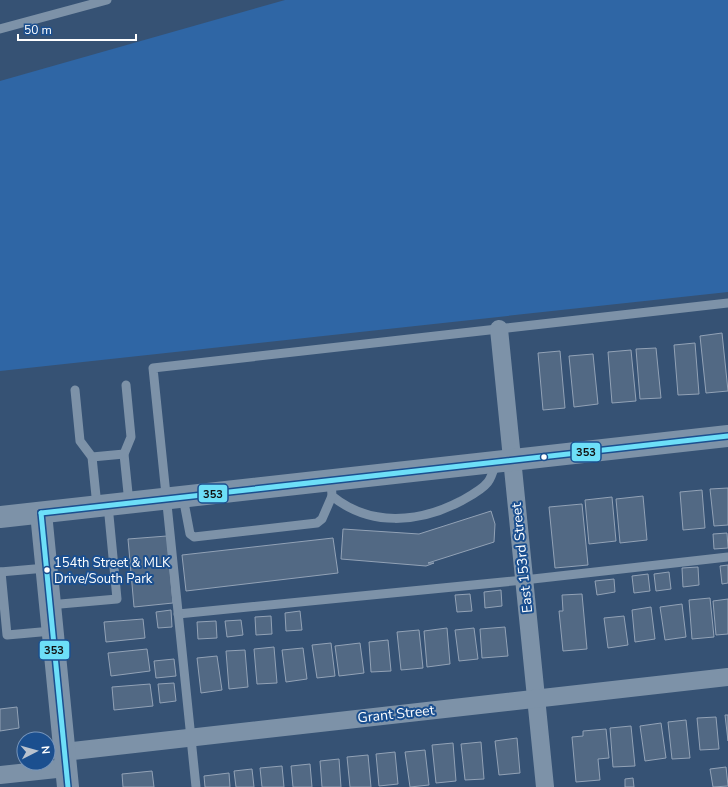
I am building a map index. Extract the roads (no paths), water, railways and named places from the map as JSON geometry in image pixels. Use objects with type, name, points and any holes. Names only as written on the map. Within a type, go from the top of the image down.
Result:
[{"type":"street","name":"East 153rd Street","points":[[499,329],[504,461],[524,580],[544,787]]},
{"type":"street","points":[[0,517],[175,498],[331,488],[504,461],[728,436]]},
{"type":"street","points":[[40,513],[66,769]]},
{"type":"street","name":"Grant Street","points":[[0,775],[66,769],[191,738],[728,677]]},
{"type":"lane","points":[[0,29],[106,0]]},
{"type":"lane","points":[[196,787],[178,614],[175,498],[153,368],[728,303]]},
{"type":"lane","points":[[126,385],[131,436],[124,454],[129,503]]},
{"type":"lane","points":[[49,605],[118,599],[92,457],[80,441],[75,390]]},
{"type":"lane","points":[[92,457],[124,454]]},
{"type":"lane","points":[[331,488],[350,509],[362,513],[394,518],[416,518],[442,511],[471,496],[488,482],[504,461]]},
{"type":"lane","points":[[175,498],[190,534],[194,537],[317,523],[322,519],[331,488]]},
{"type":"lane","points":[[178,614],[524,580],[728,557]]},
{"type":"lane","points":[[46,568],[1,572],[8,635],[52,631]]},
{"type":"place","name":"154th Street & MLK Drive/South Park","points":[[47,570]]}]
